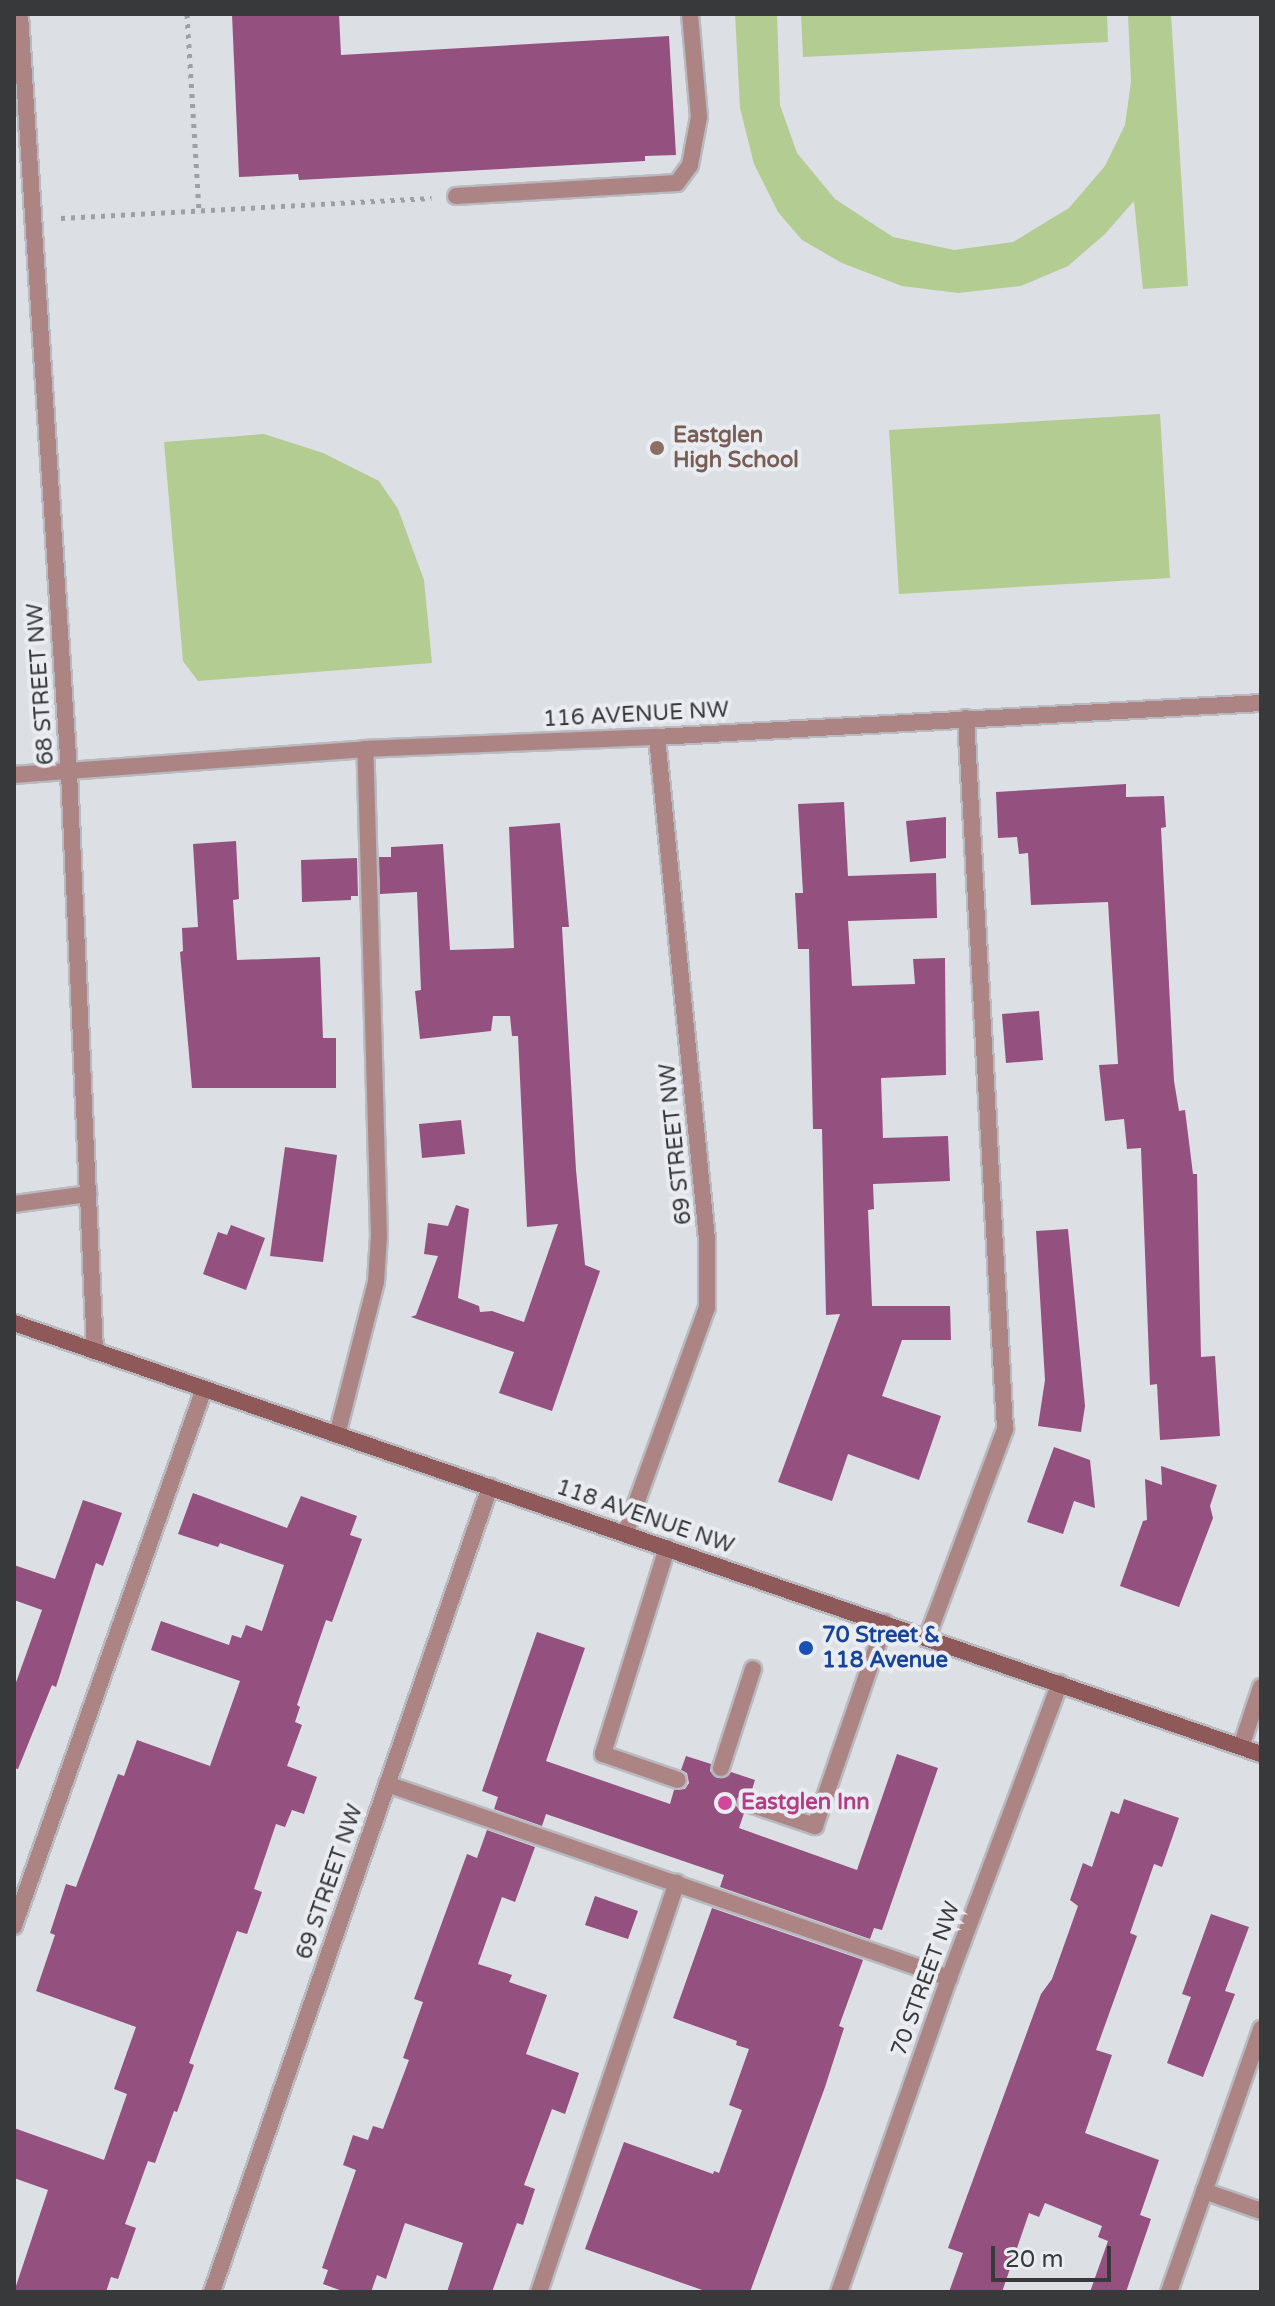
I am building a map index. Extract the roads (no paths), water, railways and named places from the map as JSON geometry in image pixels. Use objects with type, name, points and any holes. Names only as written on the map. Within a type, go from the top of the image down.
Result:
[{"type":"main road","name":"118 AVENUE NW","points":[[14,1323],[1261,1754]]},
{"type":"street","name":"68 STREET NW","points":[[20,14],[69,772],[95,1351]]},
{"type":"street","points":[[456,196],[677,183],[690,165],[699,117],[690,14]]},
{"type":"street","name":"116 AVENUE NW","points":[[14,775],[365,749],[657,737],[1261,703]]},
{"type":"street","points":[[927,1638],[1005,1429],[966,718]]},
{"type":"street","name":"69 STREET NW","points":[[625,1534],[707,1308],[707,1239],[657,737]]},
{"type":"street","points":[[337,1435],[376,1282],[379,1236],[365,749]]},
{"type":"street","points":[[14,1204],[88,1194]]},
{"type":"street","points":[[14,1926],[204,1389]]},
{"type":"street","name":"69 STREET NW","points":[[212,2292],[490,1487]]},
{"type":"street","points":[[667,1548],[603,1754],[678,1780]]},
{"type":"street","points":[[747,1803],[815,1826],[885,1623]]},
{"type":"street","points":[[721,1768],[753,1669]]},
{"type":"street","name":"70 STREET NW","points":[[839,2292],[949,1978],[1060,1683]]},
{"type":"street","points":[[1241,1747],[1261,1687]]},
{"type":"street","points":[[387,1784],[949,1978]]},
{"type":"street","points":[[539,2292],[677,1883]]},
{"type":"street","points":[[1169,2292],[1261,2029]]},
{"type":"street","points":[[1204,2191],[1261,2211]]},
{"type":"place","name":"Eastglen High School","points":[[657,448]]},
{"type":"place","name":"70 Street & 118 Avenue","points":[[806,1648]]},
{"type":"place","name":"Eastglen Inn","points":[[725,1803]]}]
